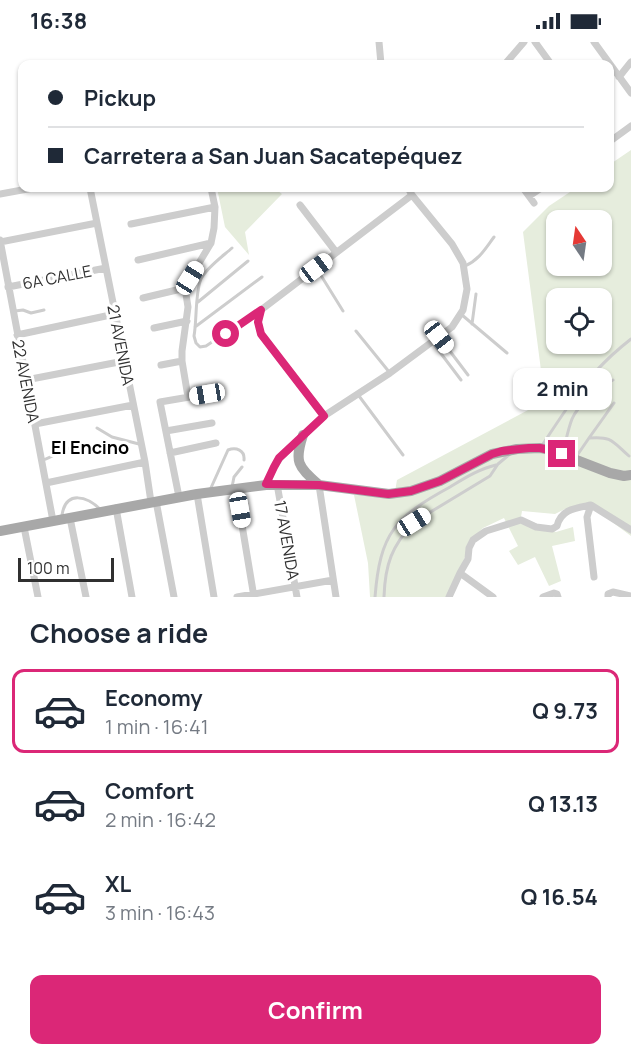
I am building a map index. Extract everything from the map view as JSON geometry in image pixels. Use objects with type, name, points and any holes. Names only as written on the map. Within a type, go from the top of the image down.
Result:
[{"type":"main road","points":[[303,435],[298,454],[299,463],[302,469],[319,485]]},
{"type":"main road","points":[[0,531],[179,497],[271,484],[319,485],[388,494],[411,491],[440,481],[492,454],[517,449],[540,448],[554,451],[610,474],[631,475]]},
{"type":"street","points":[[379,42],[381,60]]},
{"type":"street","points":[[508,60],[524,42]]},
{"type":"street","points":[[535,42],[548,60]]},
{"type":"street","points":[[594,42],[607,60]]},
{"type":"street","points":[[619,76],[631,62]]},
{"type":"street","points":[[614,69],[631,93]]},
{"type":"street","points":[[614,138],[631,126]]},
{"type":"street","points":[[0,194],[18,191]]},
{"type":"street","name":"21 AVENIDA","points":[[91,192],[174,597]]},
{"type":"street","points":[[188,397],[182,361],[188,307],[185,288],[211,243],[214,228],[212,192]]},
{"type":"street","points":[[271,484],[274,467],[279,458],[303,435],[324,416],[390,373],[452,327],[462,310],[467,289],[463,263],[452,243],[410,192]]},
{"type":"street","points":[[526,192],[532,200],[538,192]]},
{"type":"street","points":[[324,416],[261,334],[258,322],[261,310],[412,195]]},
{"type":"street","points":[[300,205],[336,252]]},
{"type":"street","points":[[131,224],[214,207]]},
{"type":"street","points":[[0,241],[97,223]]},
{"type":"street","name":"22 AVENIDA","points":[[0,241],[46,483],[61,520],[86,597]]},
{"type":"street","points":[[138,260],[211,243]]},
{"type":"street","name":"6A CALLE","points":[[8,287],[106,268]]},
{"type":"street","points":[[143,298],[185,288]]},
{"type":"street","points":[[17,335],[115,314]]},
{"type":"street","points":[[154,328],[187,321]]},
{"type":"street","points":[[26,380],[124,361]]},
{"type":"street","points":[[161,365],[182,361]]},
{"type":"street","points":[[179,497],[160,402],[207,394]]},
{"type":"street","points":[[35,424],[133,405]]},
{"type":"street","points":[[166,431],[212,423]]},
{"type":"street","points":[[170,453],[216,443]]},
{"type":"street","points":[[46,483],[145,462]]},
{"type":"street","name":"17 AVENIDA","points":[[271,484],[297,597]]},
{"type":"street","points":[[319,485],[336,597]]},
{"type":"street","points":[[234,489],[254,596]]},
{"type":"street","points":[[197,494],[214,597]]},
{"type":"street","points":[[591,505],[587,517],[594,577]]},
{"type":"street","points":[[449,597],[468,559],[469,548],[473,540],[486,531],[521,520],[536,527],[552,529],[557,526],[564,513],[591,505],[631,530]]},
{"type":"street","points":[[116,508],[132,597]]},
{"type":"street","points":[[24,526],[38,597]]},
{"type":"street","points":[[460,573],[493,597]]},
{"type":"street","points":[[237,597],[254,596],[333,580]]},
{"type":"street","points":[[543,597],[554,593],[557,595]]},
{"type":"street","points":[[609,595],[631,596]]},
{"type":"lane","points":[[464,267],[475,261],[494,237]]},
{"type":"lane","points":[[232,248],[201,279],[194,336],[196,343],[200,347],[206,346],[261,310]]},
{"type":"lane","points":[[198,302],[248,261]]},
{"type":"lane","points":[[316,268],[343,311]]},
{"type":"lane","points":[[195,327],[262,277]]},
{"type":"lane","points":[[472,324],[476,294]]},
{"type":"lane","points":[[13,311],[23,310],[31,313],[44,310]]},
{"type":"lane","points":[[460,314],[507,353]]},
{"type":"lane","points":[[356,331],[390,373]]},
{"type":"lane","points":[[439,337],[468,375]]},
{"type":"lane","points":[[540,448],[571,402],[598,370],[631,339]]},
{"type":"lane","points":[[432,342],[461,380]]},
{"type":"lane","points":[[562,454],[576,413],[598,390],[613,380]]},
{"type":"lane","points":[[358,394],[403,455]]},
{"type":"lane","points":[[574,459],[614,403]]},
{"type":"lane","points":[[97,428],[112,438],[141,444]]},
{"type":"lane","points":[[589,438],[607,438],[629,456]]},
{"type":"lane","points":[[42,460],[70,448]]},
{"type":"lane","points":[[209,492],[228,450],[233,448],[240,450],[244,460]]},
{"type":"lane","points":[[384,597],[390,556],[405,532],[414,522],[490,476],[498,464],[517,449]]},
{"type":"lane","points":[[375,597],[381,553],[387,539],[407,514],[425,501],[483,468],[498,464]]},
{"type":"lane","points":[[234,489],[234,477],[242,467]]},
{"type":"lane","points":[[61,520],[68,501],[74,499],[85,498],[102,511]]},
{"type":"green space","points":[[631,150],[631,536],[592,507],[565,509],[555,514],[522,511],[521,517],[556,532],[573,527],[575,541],[552,546],[561,581],[549,586],[535,557],[518,565],[509,551],[518,546],[504,518],[483,528],[471,540],[446,597],[370,597],[368,563],[354,495],[394,497],[397,480],[545,401],[523,232],[549,206],[570,192],[614,192],[614,162]]},
{"type":"green space","points":[[218,192],[279,192],[282,194],[245,232],[249,255],[225,227]]},
{"type":"district","name":"El Encino","points":[[90,447]]},
{"type":"route","points":[[226,334],[261,310],[258,322],[261,334],[324,416],[279,458],[266,484],[319,485],[388,494],[427,486],[502,451],[540,448],[562,454]]}]
